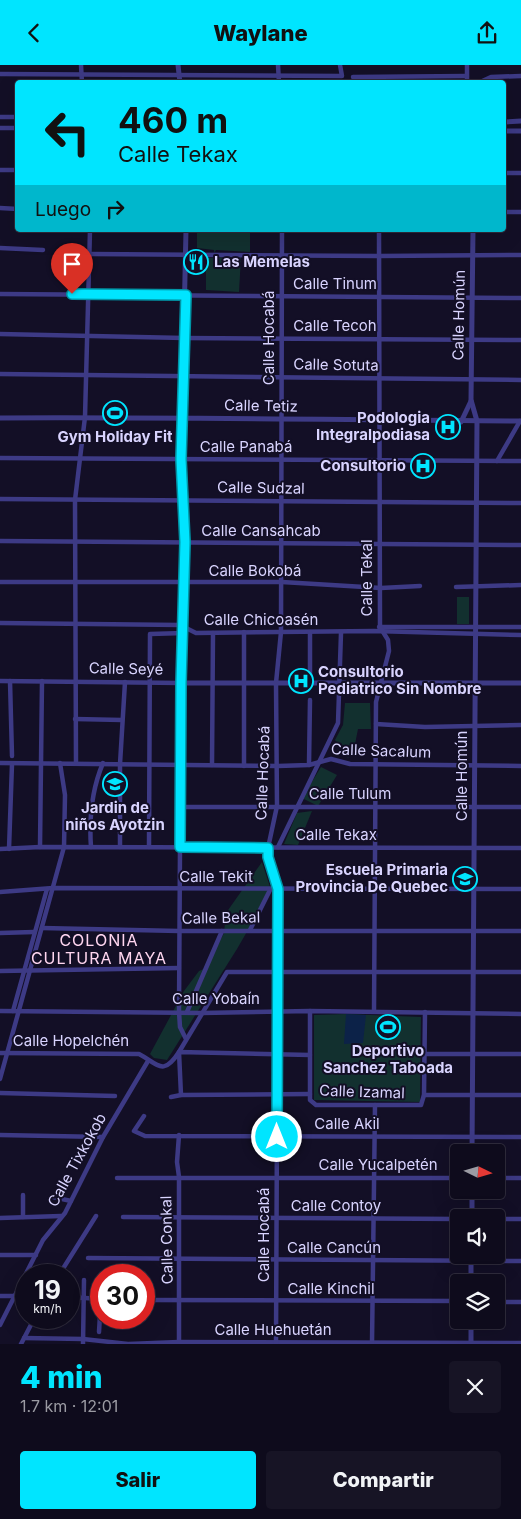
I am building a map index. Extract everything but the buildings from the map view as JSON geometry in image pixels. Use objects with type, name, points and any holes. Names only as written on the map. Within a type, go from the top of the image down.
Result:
[{"type":"street","points":[[81,65],[82,80]]},
{"type":"street","points":[[178,65],[180,80]]},
{"type":"street","points":[[278,65],[279,80]]},
{"type":"street","points":[[0,74],[342,76],[340,65]]},
{"type":"street","points":[[467,65],[467,80]]},
{"type":"street","points":[[352,77],[467,76]]},
{"type":"street","points":[[484,80],[491,77],[521,76]]},
{"type":"street","points":[[0,117],[15,117]]},
{"type":"street","points":[[506,122],[521,121]]},
{"type":"street","points":[[0,128],[15,128]]},
{"type":"street","points":[[506,131],[521,131]]},
{"type":"street","points":[[0,170],[15,169]]},
{"type":"street","points":[[506,173],[521,173]]},
{"type":"street","points":[[0,209],[15,209]]},
{"type":"street","points":[[506,212],[521,212]]},
{"type":"street","points":[[76,763],[75,500],[85,417],[86,335],[90,294],[90,232]]},
{"type":"street","points":[[186,232],[184,418],[181,459],[185,542],[181,683],[179,969],[180,1027],[186,1039]]},
{"type":"street","name":"Calle Hocabá","points":[[276,1343],[278,889],[268,857],[268,848],[277,806],[276,683],[282,632],[280,501],[282,232]]},
{"type":"street","name":"Calle Tekal","points":[[374,1011],[376,702],[389,651],[388,640],[380,627],[379,232]]},
{"type":"street","name":"Calle Homún","points":[[472,1144],[477,462],[477,421],[471,400],[473,232]]},
{"type":"street","points":[[0,248],[42,250]]},
{"type":"street","points":[[90,254],[378,257],[473,254],[521,255]]},
{"type":"street","name":"Calle Tinum","points":[[0,294],[281,297],[472,296],[521,298]]},
{"type":"street","name":"Calle Tecoh","points":[[0,334],[184,339],[472,338],[521,340]]},
{"type":"street","name":"Calle Sotuta","points":[[0,375],[380,379],[471,378],[521,380]]},
{"type":"street","name":"Calle Homún","points":[[461,422],[471,400]]},
{"type":"street","name":"Calle Tetiz","points":[[0,418],[521,421]]},
{"type":"street","points":[[497,461],[521,421]]},
{"type":"street","name":"Calle Panabá","points":[[0,458],[521,461]]},
{"type":"street","name":"Calle Sudzal","points":[[0,499],[521,503]]},
{"type":"street","name":"Calle Cansahcab","points":[[0,541],[521,545]]},
{"type":"street","name":"Calle Bokobá","points":[[0,582],[282,582],[381,588],[420,586]]},
{"type":"street","points":[[456,587],[521,585]]},
{"type":"street","name":"Calle Chicoasén","points":[[0,623],[180,625],[184,630],[192,632],[213,633],[340,633],[374,631],[382,633],[521,635]]},
{"type":"street","points":[[374,631],[380,627],[521,627]]},
{"type":"street","points":[[149,847],[150,634],[184,630]]},
{"type":"street","points":[[244,632],[244,766]]},
{"type":"street","points":[[310,632],[310,683]]},
{"type":"street","points":[[212,765],[213,633]]},
{"type":"street","points":[[278,847],[296,806],[338,723],[340,633]]},
{"type":"street","name":"Calle Seyé","points":[[0,681],[382,684],[521,683]]},
{"type":"street","points":[[10,681],[12,755]]},
{"type":"street","points":[[40,847],[42,681]]},
{"type":"street","points":[[120,847],[120,763],[124,681]]},
{"type":"street","points":[[309,765],[310,700]]},
{"type":"street","points":[[75,719],[122,720]]},
{"type":"street","points":[[376,724],[425,727],[521,725]]},
{"type":"street","name":"Calle Sacalum","points":[[0,763],[278,766],[317,764],[331,759],[350,764],[376,765],[521,766]]},
{"type":"street","points":[[9,849],[12,763]]},
{"type":"street","points":[[0,1079],[64,847],[65,795],[60,763]]},
{"type":"street","points":[[91,847],[92,807],[98,777],[104,763]]},
{"type":"street","name":"Calle Tulum","points":[[180,807],[521,807]]},
{"type":"street","name":"Calle Tekax","points":[[0,849],[40,847],[521,848]]},
{"type":"street","name":"Calle Tekit","points":[[0,891],[53,888],[270,890],[521,889]]},
{"type":"street","points":[[13,1011],[47,889]]},
{"type":"street","points":[[250,930],[270,890]]},
{"type":"street","name":"Calle Bekal","points":[[42,928],[180,931],[521,931]]},
{"type":"street","points":[[187,1012],[222,931]]},
{"type":"street","points":[[0,933],[34,932]]},
{"type":"street","points":[[0,971],[179,969]]},
{"type":"street","points":[[180,1095],[179,1053],[226,973],[277,971],[521,972]]},
{"type":"street","name":"Calle Yobaín","points":[[0,1011],[202,1013],[374,1011],[521,1014]]},
{"type":"street","points":[[310,1011],[310,1094]]},
{"type":"street","points":[[424,1095],[425,1012]]},
{"type":"street","name":"Calle Hopelchén","points":[[0,1053],[119,1052],[140,1054],[148,1061],[164,1067],[170,1065],[179,1053]]},
{"type":"street","points":[[179,1053],[310,1055]]},
{"type":"street","points":[[424,1054],[521,1054]]},
{"type":"street","name":"Calle Tixkokob","points":[[0,1325],[50,1228],[62,1217],[103,1137],[148,1061]]},
{"type":"street","points":[[0,1093],[116,1096]]},
{"type":"street","name":"Calle Izamal","points":[[172,1097],[180,1095],[310,1094],[311,1103],[316,1105],[418,1106],[423,1102],[424,1095],[521,1095]]},
{"type":"street","points":[[372,1344],[375,1105]]},
{"type":"street","name":"Calle Akil","points":[[144,1115],[135,1128],[137,1134],[145,1136],[521,1137]]},
{"type":"street","points":[[0,1135],[103,1137]]},
{"type":"street","name":"Calle Conkal","points":[[179,1135],[177,1162],[179,1177],[180,1259],[179,1343]]},
{"type":"street","name":"Calle Yucalpetén","points":[[117,1178],[450,1178]]},
{"type":"street","points":[[505,1178],[521,1178]]},
{"type":"street","points":[[22,1195],[23,1217]]},
{"type":"street","points":[[53,1197],[71,1201]]},
{"type":"street","points":[[66,1264],[96,1216]]},
{"type":"street","points":[[0,1217],[62,1217]]},
{"type":"street","name":"Calle Contoy","points":[[123,1217],[450,1219]]},
{"type":"street","points":[[505,1219],[521,1219]]},
{"type":"street","points":[[0,1255],[36,1255]]},
{"type":"street","name":"Calle Cancún","points":[[88,1258],[276,1260],[450,1258]]},
{"type":"street","name":"Calle Cancún","points":[[505,1260],[521,1261]]},
{"type":"street","points":[[83,1342],[84,1280]]},
{"type":"street","points":[[0,1296],[14,1296]]},
{"type":"street","points":[[80,1298],[90,1298]]},
{"type":"street","name":"Calle Kinchil","points":[[155,1300],[450,1301]]},
{"type":"street","points":[[505,1301],[521,1302]]},
{"type":"street","points":[[21,1344],[29,1329]]},
{"type":"street","points":[[471,1329],[471,1343]]},
{"type":"street","name":"Calle Huehuetán","points":[[24,1338],[128,1344],[521,1343]]},
{"type":"green space","points":[[197,232],[250,232],[250,252],[216,250],[214,253],[214,250],[197,248]]},
{"type":"green space","points":[[241,257],[239,292],[206,290],[206,258]]},
{"type":"green space","points":[[457,597],[469,597],[469,624],[457,624]]},
{"type":"green space","points":[[345,703],[370,703],[371,729],[358,729],[355,744],[348,758],[335,740],[343,725]]},
{"type":"green space","points":[[321,767],[337,775],[318,806],[302,798]]},
{"type":"green space","points":[[312,811],[298,845],[284,844],[297,813]]},
{"type":"green space","points":[[262,862],[271,890],[237,949],[167,1060],[154,1058],[150,1054],[184,991],[199,971],[206,968],[224,933],[226,913]]},
{"type":"green space","points":[[346,1014],[421,1017],[420,1102],[314,1100],[314,1015]]},
{"type":"water","points":[[346,1014],[366,1015],[363,1043],[344,1044]]},
{"type":"place","name":"Las Memelas","points":[[196,262]]},
{"type":"place","name":"Gym Holiday Fit","points":[[115,413]]},
{"type":"place","name":"Podologia Integralpodiasa","points":[[448,427]]},
{"type":"place","name":"Consultorio","points":[[423,466]]},
{"type":"place","name":"Consultorio Pediatrico Sin Nombre","points":[[301,681]]},
{"type":"place","name":"Jardin de niños Ayotzin","points":[[115,784]]},
{"type":"place","name":"Escuela Primaria Provincia De Quebec","points":[[465,879]]},
{"type":"place","name":"Deportivo Sanchez Taboada","points":[[388,1027]]},
{"type":"district","name":"COLONIA CULTURA MAYA","points":[[99,949]]},
{"type":"route","points":[[72,294],[186,295],[184,418],[181,459],[185,542],[181,683],[180,847],[268,848],[268,857],[278,889],[277,1137]]}]
